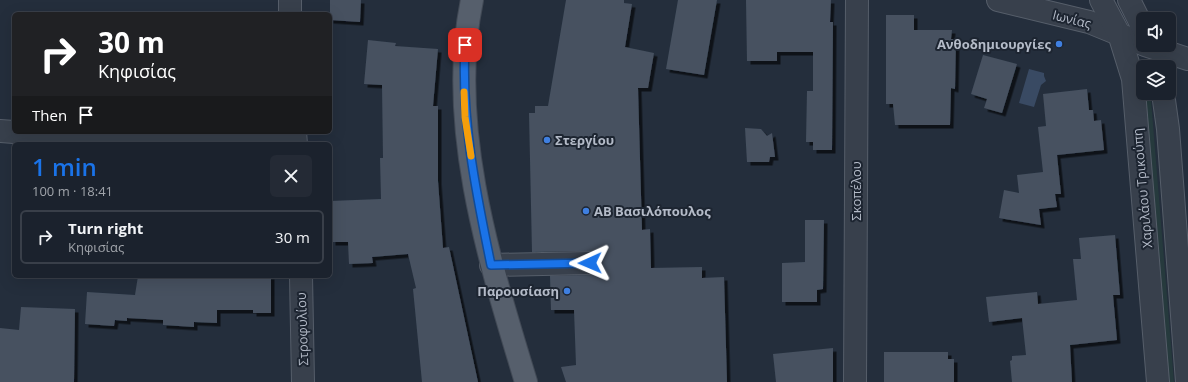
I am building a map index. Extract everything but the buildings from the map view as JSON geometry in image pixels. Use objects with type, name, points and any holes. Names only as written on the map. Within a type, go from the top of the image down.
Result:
[{"type":"main road","points":[[472,0],[465,45],[463,70],[465,117],[476,189],[491,265],[526,382]]},
{"type":"street","points":[[290,0],[290,12]]},
{"type":"street","name":"Σκοπέλου","points":[[855,382],[857,0]]},
{"type":"street","name":"Ιωνίας","points":[[998,0],[1025,8],[1089,22],[1136,43]]},
{"type":"street","points":[[1025,8],[1044,6],[1061,0]]},
{"type":"street","name":"Χαριλάου Τρικούπη","points":[[1101,0],[1119,34],[1129,63],[1135,96],[1158,382]]},
{"type":"street","points":[[1129,0],[1136,14]]},
{"type":"street","name":"Ιωνίας","points":[[1164,52],[1186,55]]},
{"type":"street","points":[[1164,100],[1168,129],[1187,382]]},
{"type":"street","points":[[0,131],[12,132]]},
{"type":"street","points":[[68,134],[250,142]]},
{"type":"street","points":[[491,265],[590,263]]},
{"type":"street","name":"Στροφυλίου","points":[[300,278],[303,382]]},
{"type":"green space","points":[[1146,100],[1151,100],[1174,382],[1168,382]]},
{"type":"water","points":[[1029,69],[1044,73],[1046,81],[1041,85],[1034,107],[1019,103]]},
{"type":"slow traffic","points":[[464,92],[465,117],[471,156]]},
{"type":"place","name":"Ανθοδημιουργίες","points":[[1059,44]]},
{"type":"place","name":"Στεργίου","points":[[547,140]]},
{"type":"place","name":"ΑΒ Βασιλόπουλος","points":[[586,211]]},
{"type":"place","name":"Παρουσίαση","points":[[567,291]]},
{"type":"route","points":[[465,45],[463,70],[465,117],[476,189],[491,265],[590,263]]}]
